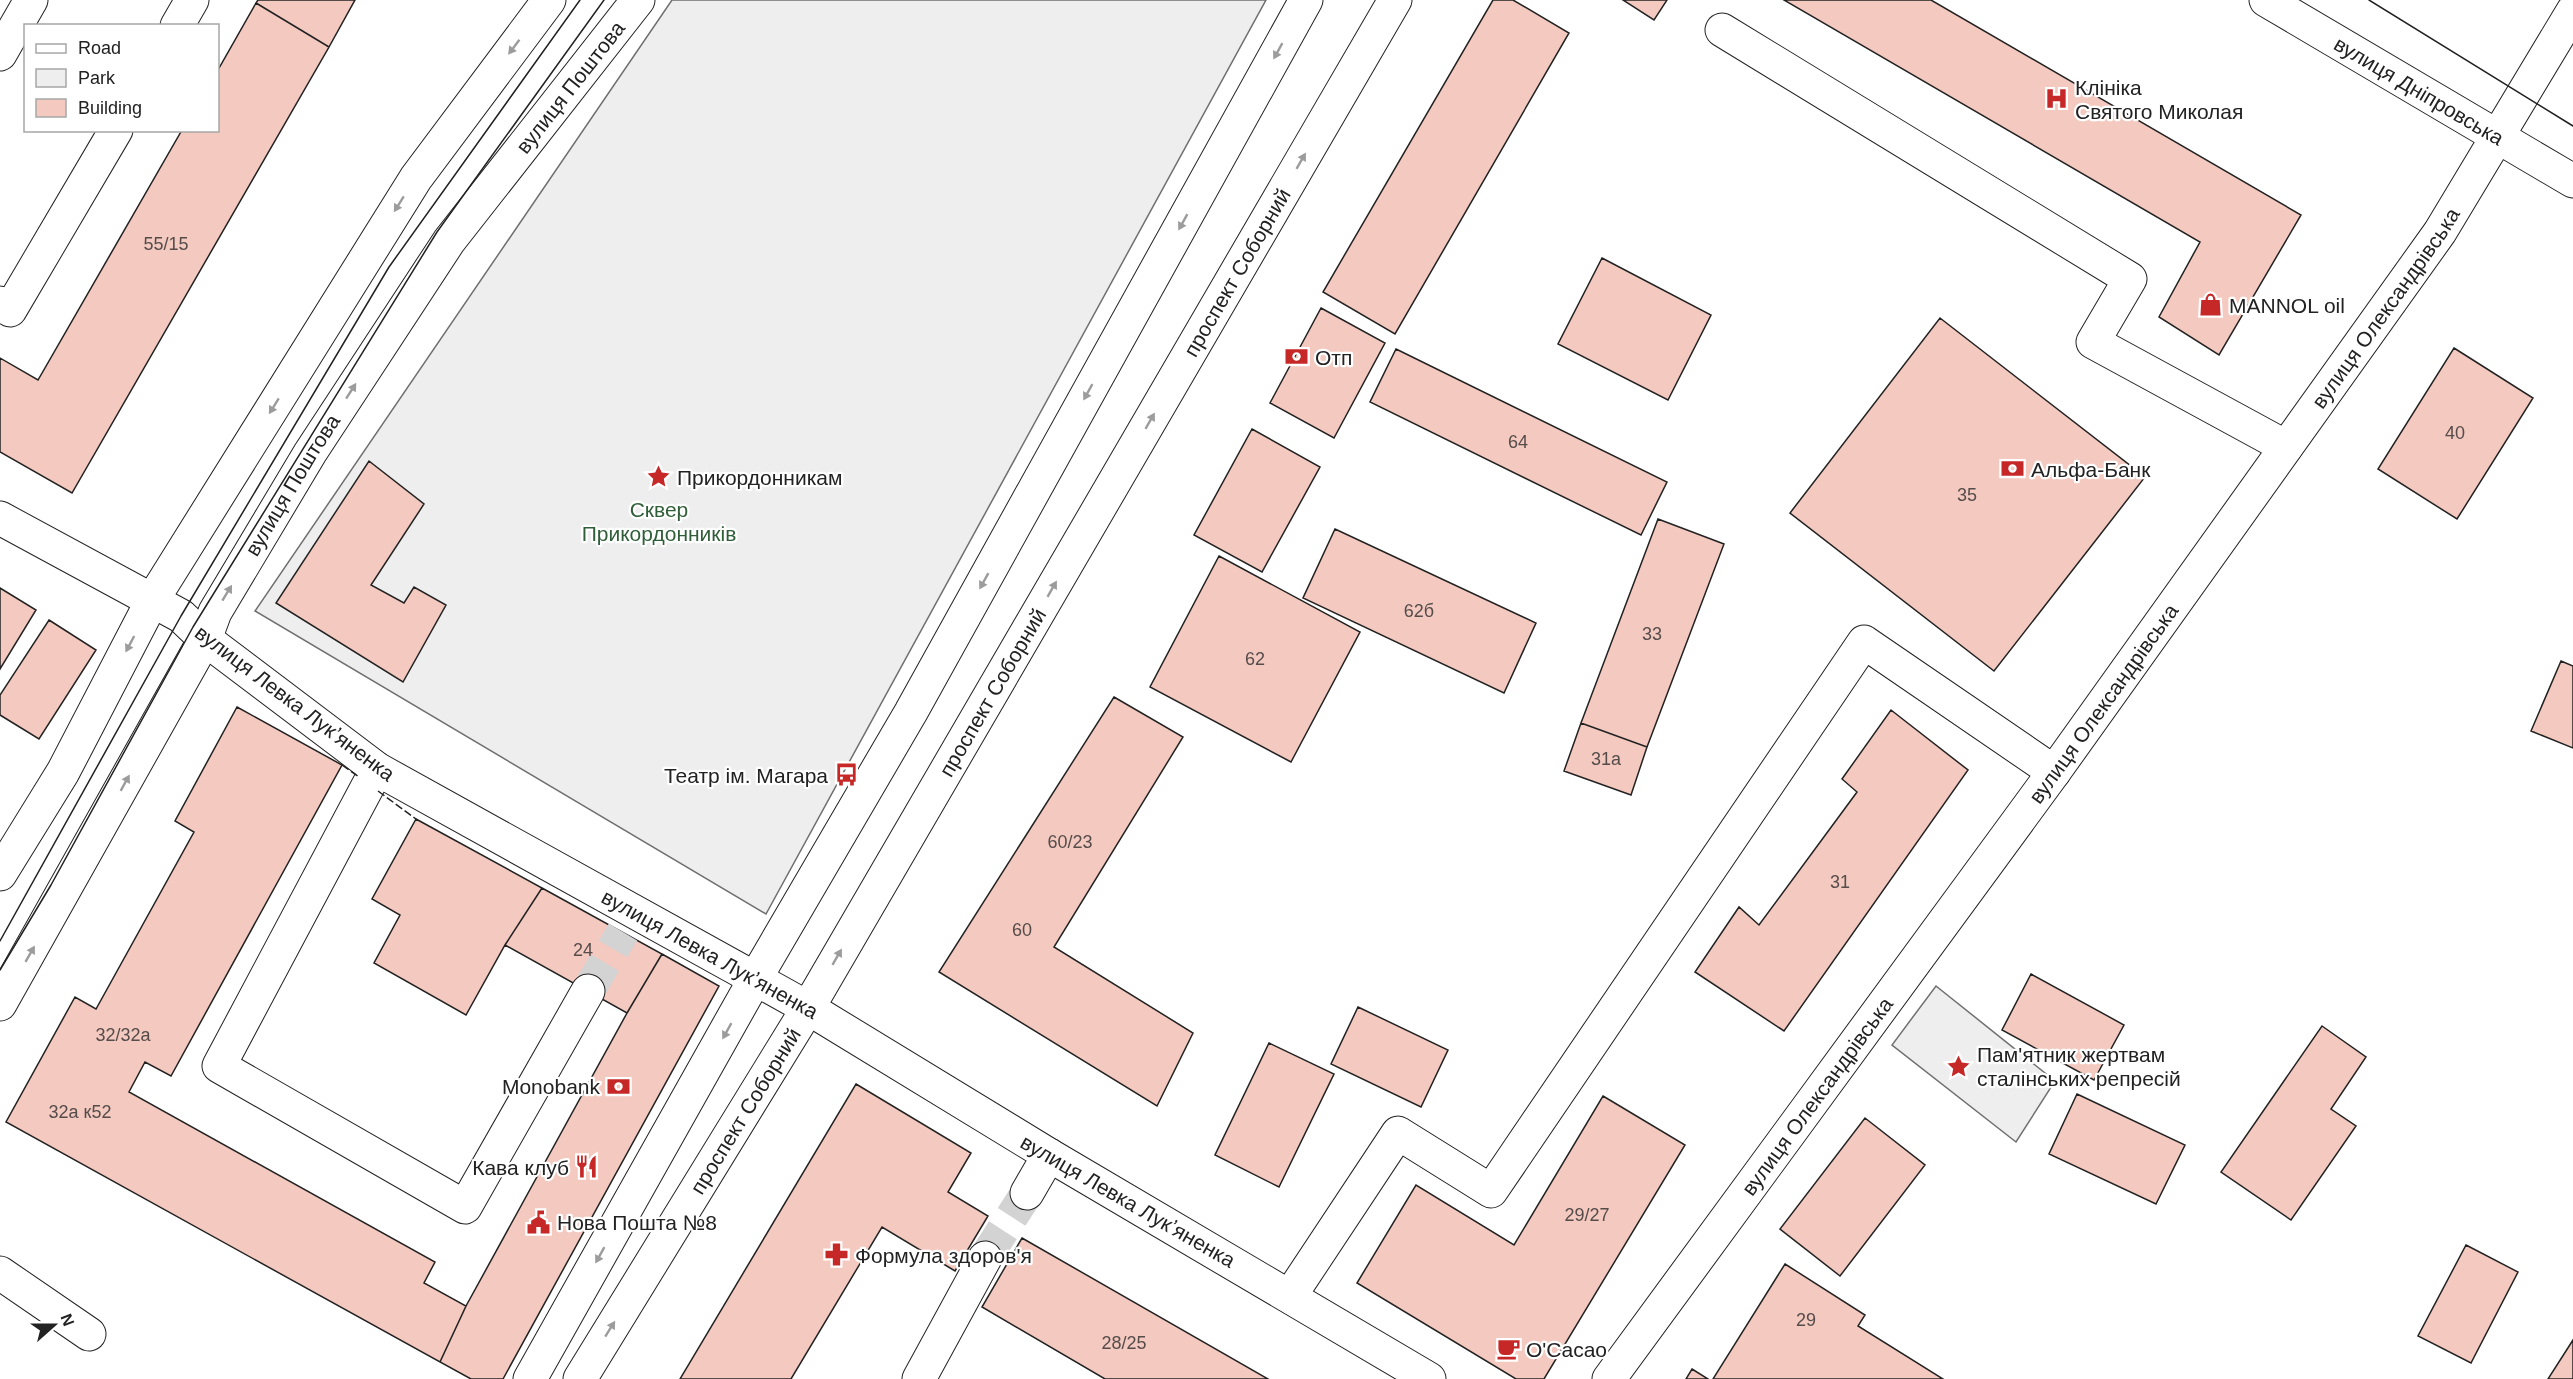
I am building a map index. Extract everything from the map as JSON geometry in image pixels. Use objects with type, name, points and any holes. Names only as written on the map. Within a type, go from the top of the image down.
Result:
[{"type":"street","points":[[0,54],[31,0]]},
{"type":"street","points":[[178,24],[192,0]]},
{"type":"street","points":[[0,874],[63,772],[153,599],[416,178],[549,0]]},
{"type":"street","name":"вулиця Поштова","points":[[0,1004],[205,639],[216,612],[310,453],[449,241],[638,0]]},
{"type":"street","points":[[530,1379],[755,980],[911,712],[1306,0]]},
{"type":"street","name":"проспект Соборний","points":[[580,1379],[808,1008],[1395,0]]},
{"type":"street","name":"вулиця Дніпровська","points":[[2266,0],[2573,181]]},
{"type":"street","name":"вулиця Олександрівська","points":[[1609,1379],[2054,772],[2440,232],[2573,11]]},
{"type":"street","points":[[1722,30],[2130,279],[2093,342],[2286,447]]},
{"type":"street","points":[[0,303],[10,310],[115,132]]},
{"type":"street","name":"вулиця Левка Лукʼяненка","points":[[0,518],[181,616],[205,639],[377,769],[629,922],[755,980],[808,1008],[1049,1155],[1429,1379]]},
{"type":"street","points":[[1290,1296],[1398,1133],[1491,1191],[1864,642],[2054,772]]},
{"type":"street","points":[[377,769],[219,1066],[465,1207],[588,991]]},
{"type":"street","points":[[1027,1193],[1049,1155]]},
{"type":"street","points":[[919,1379],[985,1258]]},
{"type":"street","points":[[0,1273],[89,1334]]},
{"type":"green space","name":"Сквер Прикордонників","points":[[672,0],[1266,0],[766,914],[255,611]]},
{"type":"green space","points":[[1936,986],[2055,1081],[2016,1142],[1892,1045]]},
{"type":"building","points":[[258,0],[355,0],[329,47],[256,3]]},
{"type":"building","points":[[1493,0],[1513,0],[1569,33],[1395,334],[1323,292]]},
{"type":"building","points":[[1623,0],[1667,0],[1654,20]]},
{"type":"building","points":[[1784,0],[1931,0],[2301,215],[2219,355],[2159,317],[2200,242]]},
{"type":"building","points":[[256,3],[329,47],[72,493],[0,452],[0,358],[38,380],[181,132],[219,132],[219,68]]},
{"type":"building","points":[[1602,258],[1711,315],[1668,400],[1558,344]]},
{"type":"building","points":[[1321,308],[1385,343],[1334,438],[1270,403]]},
{"type":"building","points":[[1940,318],[2145,477],[1994,671],[1790,513]]},
{"type":"building","points":[[2454,348],[2533,398],[2457,519],[2378,469]]},
{"type":"building","points":[[1396,349],[1667,482],[1641,535],[1370,402]]},
{"type":"building","points":[[1252,429],[1320,467],[1262,572],[1194,535]]},
{"type":"building","points":[[369,461],[424,504],[371,585],[404,603],[414,587],[446,605],[403,682],[276,603]]},
{"type":"building","points":[[1658,519],[1724,544],[1647,747],[1581,723]]},
{"type":"building","points":[[1335,529],[1536,623],[1504,693],[1303,598]]},
{"type":"building","points":[[1219,556],[1360,632],[1291,762],[1150,687]]},
{"type":"building","points":[[0,588],[36,610],[0,669]]},
{"type":"building","points":[[49,620],[96,650],[39,739],[0,715],[0,695]]},
{"type":"building","points":[[2561,661],[2573,666],[2573,748],[2531,731]]},
{"type":"building","points":[[1114,697],[1183,737],[1054,947],[1193,1033],[1157,1106],[939,972]]},
{"type":"building","points":[[237,707],[342,765],[171,1076],[145,1062],[129,1092],[435,1262],[424,1283],[466,1306],[440,1362],[6,1122],[75,997],[96,1009],[194,832],[175,821]]},
{"type":"building","points":[[1891,710],[1968,770],[1784,1031],[1695,972],[1739,907],[1759,925],[1857,792],[1842,779]]},
{"type":"building","points":[[1581,723],[1647,747],[1631,795],[1564,771]]},
{"type":"building","points":[[416,819],[542,888],[505,945],[466,1015],[374,963],[400,915],[372,899]]},
{"type":"building","points":[[542,888],[662,954],[627,1013],[505,945]]},
{"type":"building","points":[[662,954],[719,986],[503,1379],[471,1379],[440,1362],[466,1306],[627,1013]]},
{"type":"building","points":[[2031,974],[2124,1025],[2094,1080],[2002,1030]]},
{"type":"building","points":[[1358,1007],[1448,1050],[1421,1107],[1331,1064]]},
{"type":"building","points":[[2322,1026],[2366,1057],[2331,1109],[2356,1126],[2291,1220],[2221,1172]]},
{"type":"building","points":[[1269,1043],[1334,1074],[1279,1187],[1215,1155]]},
{"type":"building","points":[[856,1084],[971,1153],[948,1192],[988,1216],[955,1271],[882,1227],[791,1379],[680,1379]]},
{"type":"building","points":[[2077,1094],[2185,1145],[2156,1204],[2049,1154]]},
{"type":"building","points":[[1603,1096],[1685,1145],[1544,1379],[1516,1379],[1357,1283],[1416,1185],[1514,1245]]},
{"type":"building","points":[[1865,1118],[1925,1165],[1840,1276],[1780,1229]]},
{"type":"building","points":[[1022,1238],[1268,1379],[1105,1379],[982,1307]]},
{"type":"building","points":[[2466,1245],[2518,1272],[2471,1363],[2418,1336]]},
{"type":"building","points":[[1785,1264],[1865,1315],[1858,1326],[1943,1379],[1713,1379]]},
{"type":"building","points":[[2573,1340],[2573,1379],[2548,1379]]},
{"type":"building","points":[[1692,1369],[1708,1379],[1686,1379]]},
{"type":"tunnel","points":[[588,991],[623,932]]},
{"type":"tunnel","points":[[985,1258],[1027,1193]]},
{"type":"tram line","points":[[0,941],[181,616],[389,267],[580,0]]},
{"type":"tram line","points":[[0,970],[51,885],[193,627],[437,232],[604,0]]},
{"type":"tram line","points":[[2369,0],[2573,126]]},
{"type":"fence","points":[[342,765],[359,777]]},
{"type":"fence","points":[[378,791],[416,819]]},
{"type":"place","name":"Клініка Святого Миколая","points":[[2057,99]]},
{"type":"place","name":"MANNOL oil","points":[[2211,305]]},
{"type":"place","name":"Отп","points":[[1297,357]]},
{"type":"place","name":"Альфа-Банк","points":[[2013,469]]},
{"type":"place","name":"Прикордонникам","points":[[659,477]]},
{"type":"place","name":"Театр ім. Магара","points":[[846,775]]},
{"type":"place","name":"Пам'ятник жертвам сталінських репресій","points":[[1959,1066]]},
{"type":"place","name":"Monobank","points":[[618,1086]]},
{"type":"place","name":"Кава клуб","points":[[587,1167]]},
{"type":"place","name":"Нова Пошта №8","points":[[539,1222]]},
{"type":"place","name":"Формула здоров'я","points":[[837,1255]]},
{"type":"place","name":"O'Cacao","points":[[1508,1349]]}]
